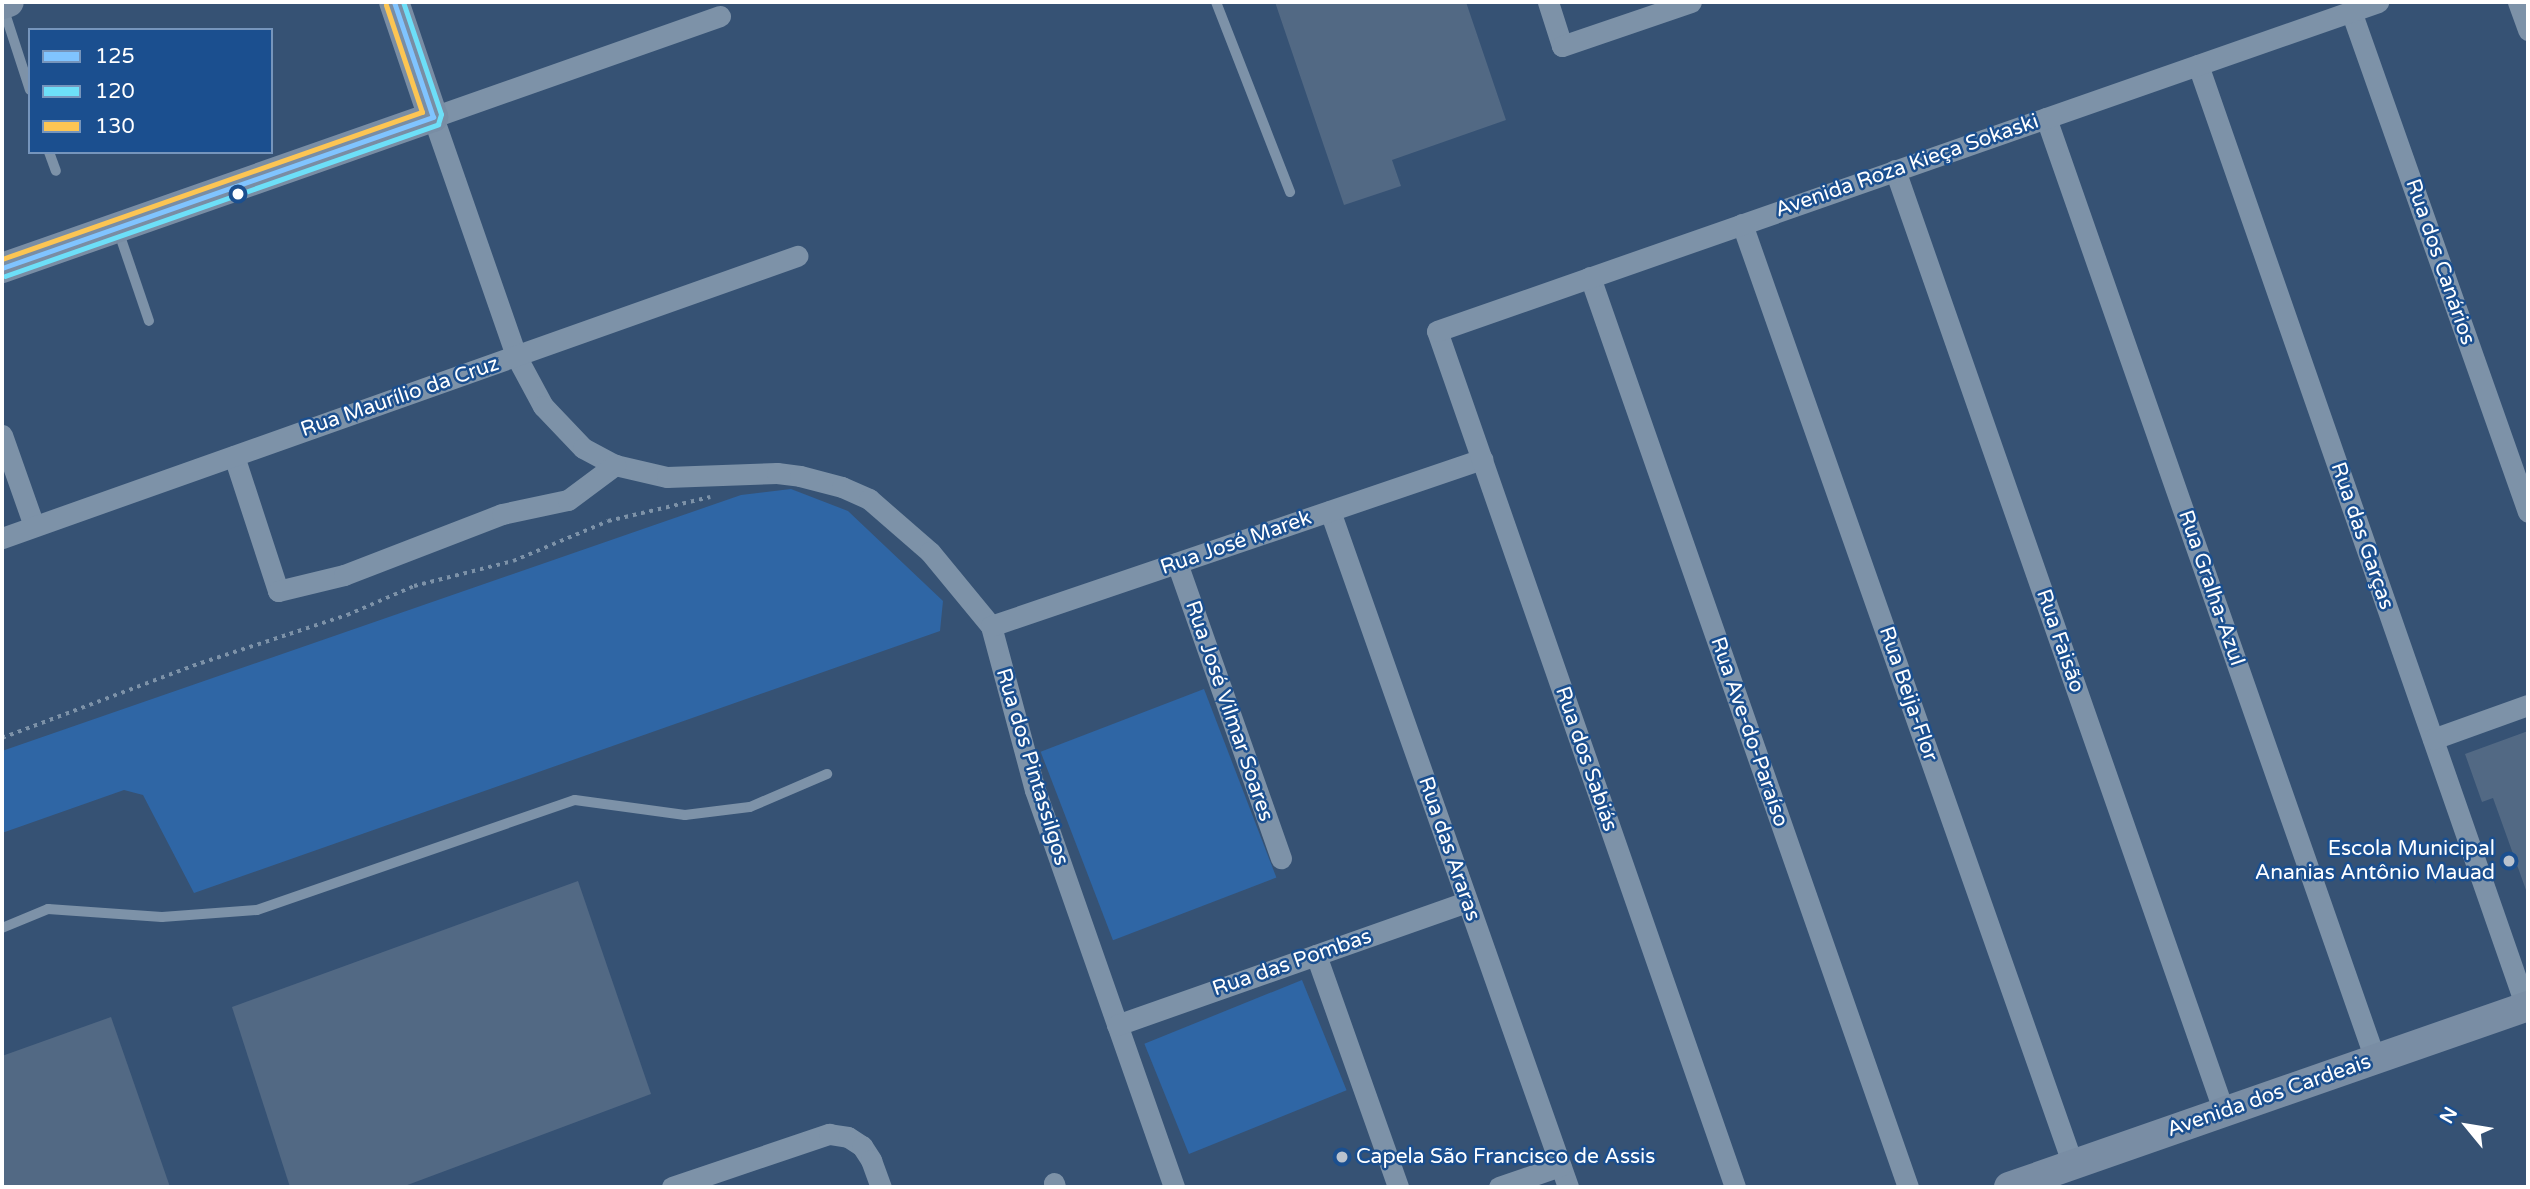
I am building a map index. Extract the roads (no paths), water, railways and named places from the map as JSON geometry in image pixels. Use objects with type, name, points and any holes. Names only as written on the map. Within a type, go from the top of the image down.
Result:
[{"type":"main road","points":[[2,4],[9,2]]},
{"type":"main road","points":[[2,268],[433,117],[394,2]]},
{"type":"main road","name":"Avenida dos Cardeais","points":[[2009,1187],[2527,1006]]},
{"type":"street","points":[[1548,2],[1562,46],[1691,2]]},
{"type":"street","name":"Avenida Roza Kieça Sokaski","points":[[1437,331],[2378,2]]},
{"type":"street","points":[[2518,2],[2528,30]]},
{"type":"street","name":"Rua dos Canários","points":[[2351,11],[2528,512]]},
{"type":"street","points":[[433,117],[720,16]]},
{"type":"street","name":"Rua das Garças","points":[[2198,65],[2527,1006]]},
{"type":"street","name":"Rua dos Pintassilgos","points":[[433,117],[516,356],[543,405],[583,448],[615,465],[667,477],[800,476],[842,487],[869,499],[930,552],[991,626],[1035,790],[1174,1187]]},
{"type":"street","name":"Rua Gralha-Azul","points":[[2046,118],[2375,1059]]},
{"type":"street","name":"Rua Faisão","points":[[1895,170],[2224,1112]]},
{"type":"street","name":"Rua Beija-Flor","points":[[1742,224],[2073,1165]]},
{"type":"street","name":"Rua Maurílio da Cruz","points":[[2,537],[797,256]]},
{"type":"street","name":"Rua Ave-do-Paraíso","points":[[1590,277],[1908,1187]]},
{"type":"street","name":"Rua dos Sabiás","points":[[1437,331],[1735,1187]]},
{"type":"street","points":[[2,435],[34,526]]},
{"type":"street","points":[[234,456],[278,591],[344,575],[502,514],[568,500],[615,465]]},
{"type":"street","name":"Rua José Marek","points":[[991,626],[1482,459]]},
{"type":"street","name":"Rua das Araras","points":[[1330,511],[1568,1187]]},
{"type":"street","name":"Rua José Vilmar Soares","points":[[1177,563],[1281,858]]},
{"type":"street","points":[[2433,740],[2528,705]]},
{"type":"street","name":"Rua das Pombas","points":[[1117,1025],[1468,902]]},
{"type":"street","points":[[1316,955],[1398,1187]]},
{"type":"street","points":[[672,1187],[829,1134],[848,1137],[862,1146],[871,1160],[881,1187]]},
{"type":"street","points":[[1499,1187],[1560,1166]]},
{"type":"lane","points":[[1216,2],[1290,192]]},
{"type":"lane","points":[[2,4],[28,84]]},
{"type":"lane","points":[[50,154],[55,172]]},
{"type":"lane","points":[[118,227],[149,321]]},
{"type":"lane","points":[[2,928],[48,909],[162,918],[257,910],[575,800],[685,815],[750,807],[827,774]]},
{"type":"place","name":"Escola Municipal Ananias Antônio Mauad","points":[[2509,861]]},
{"type":"place","name":"Capela São Francisco de Assis","points":[[1342,1157]]}]
